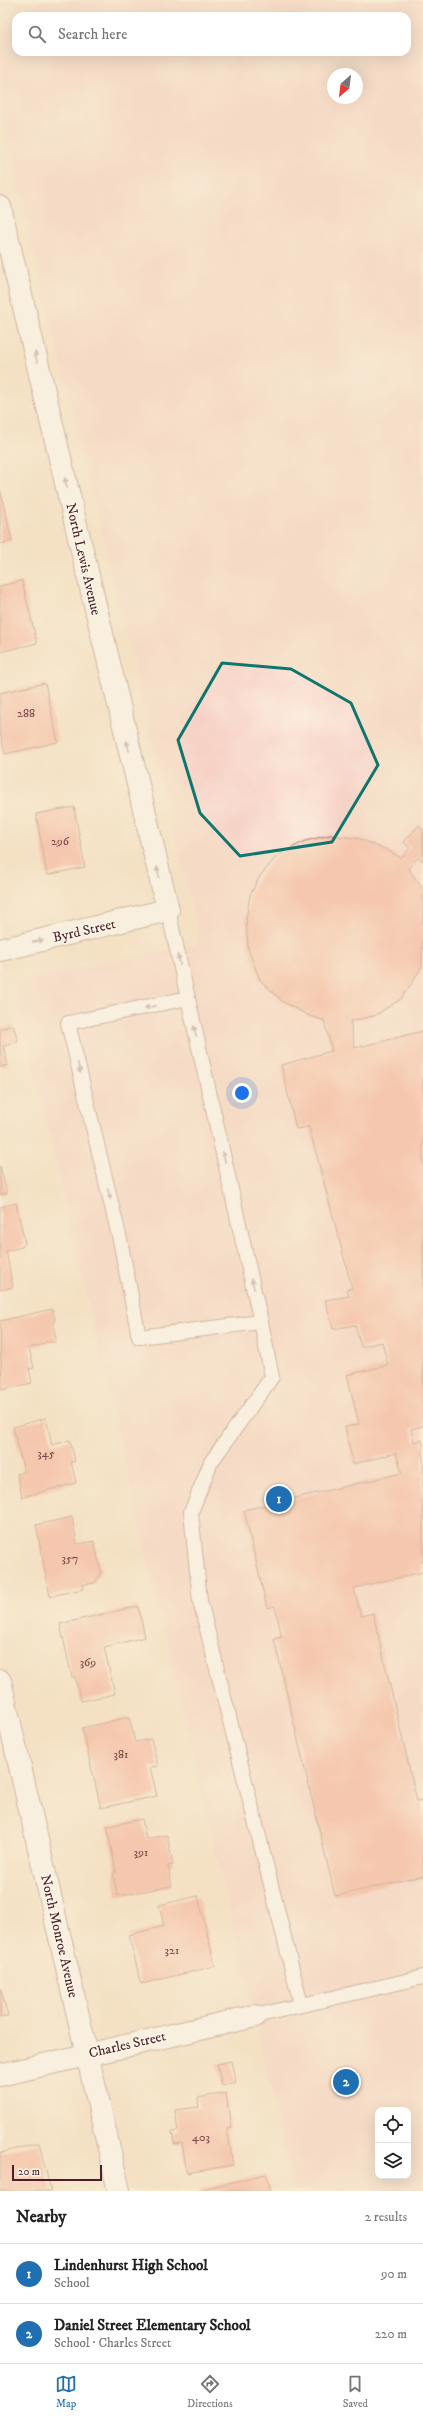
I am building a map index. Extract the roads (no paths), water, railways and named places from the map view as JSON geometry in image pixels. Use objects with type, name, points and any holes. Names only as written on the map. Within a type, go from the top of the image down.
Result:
[{"type":"street","name":"North Lewis Avenue","points":[[0,207],[168,910]]},
{"type":"street","name":"Byrd Street","points":[[0,950],[168,910]]},
{"type":"street","name":"North Monroe Avenue","points":[[0,1681],[119,2191]]},
{"type":"street","name":"Charles Street","points":[[0,2075],[87,2053],[255,2016]]},
{"type":"lane","points":[[168,910],[272,1376],[211,1462],[190,1512],[200,1602],[301,2005]]},
{"type":"lane","points":[[188,998],[68,1023],[120,1240],[139,1337],[261,1322]]},
{"type":"lane","points":[[255,2016],[423,1977]]},
{"type":"place","name":"Lindenhurst High School","points":[[279,1499]]},
{"type":"place","name":"Daniel Street Elementary School","points":[[346,2082]]}]
